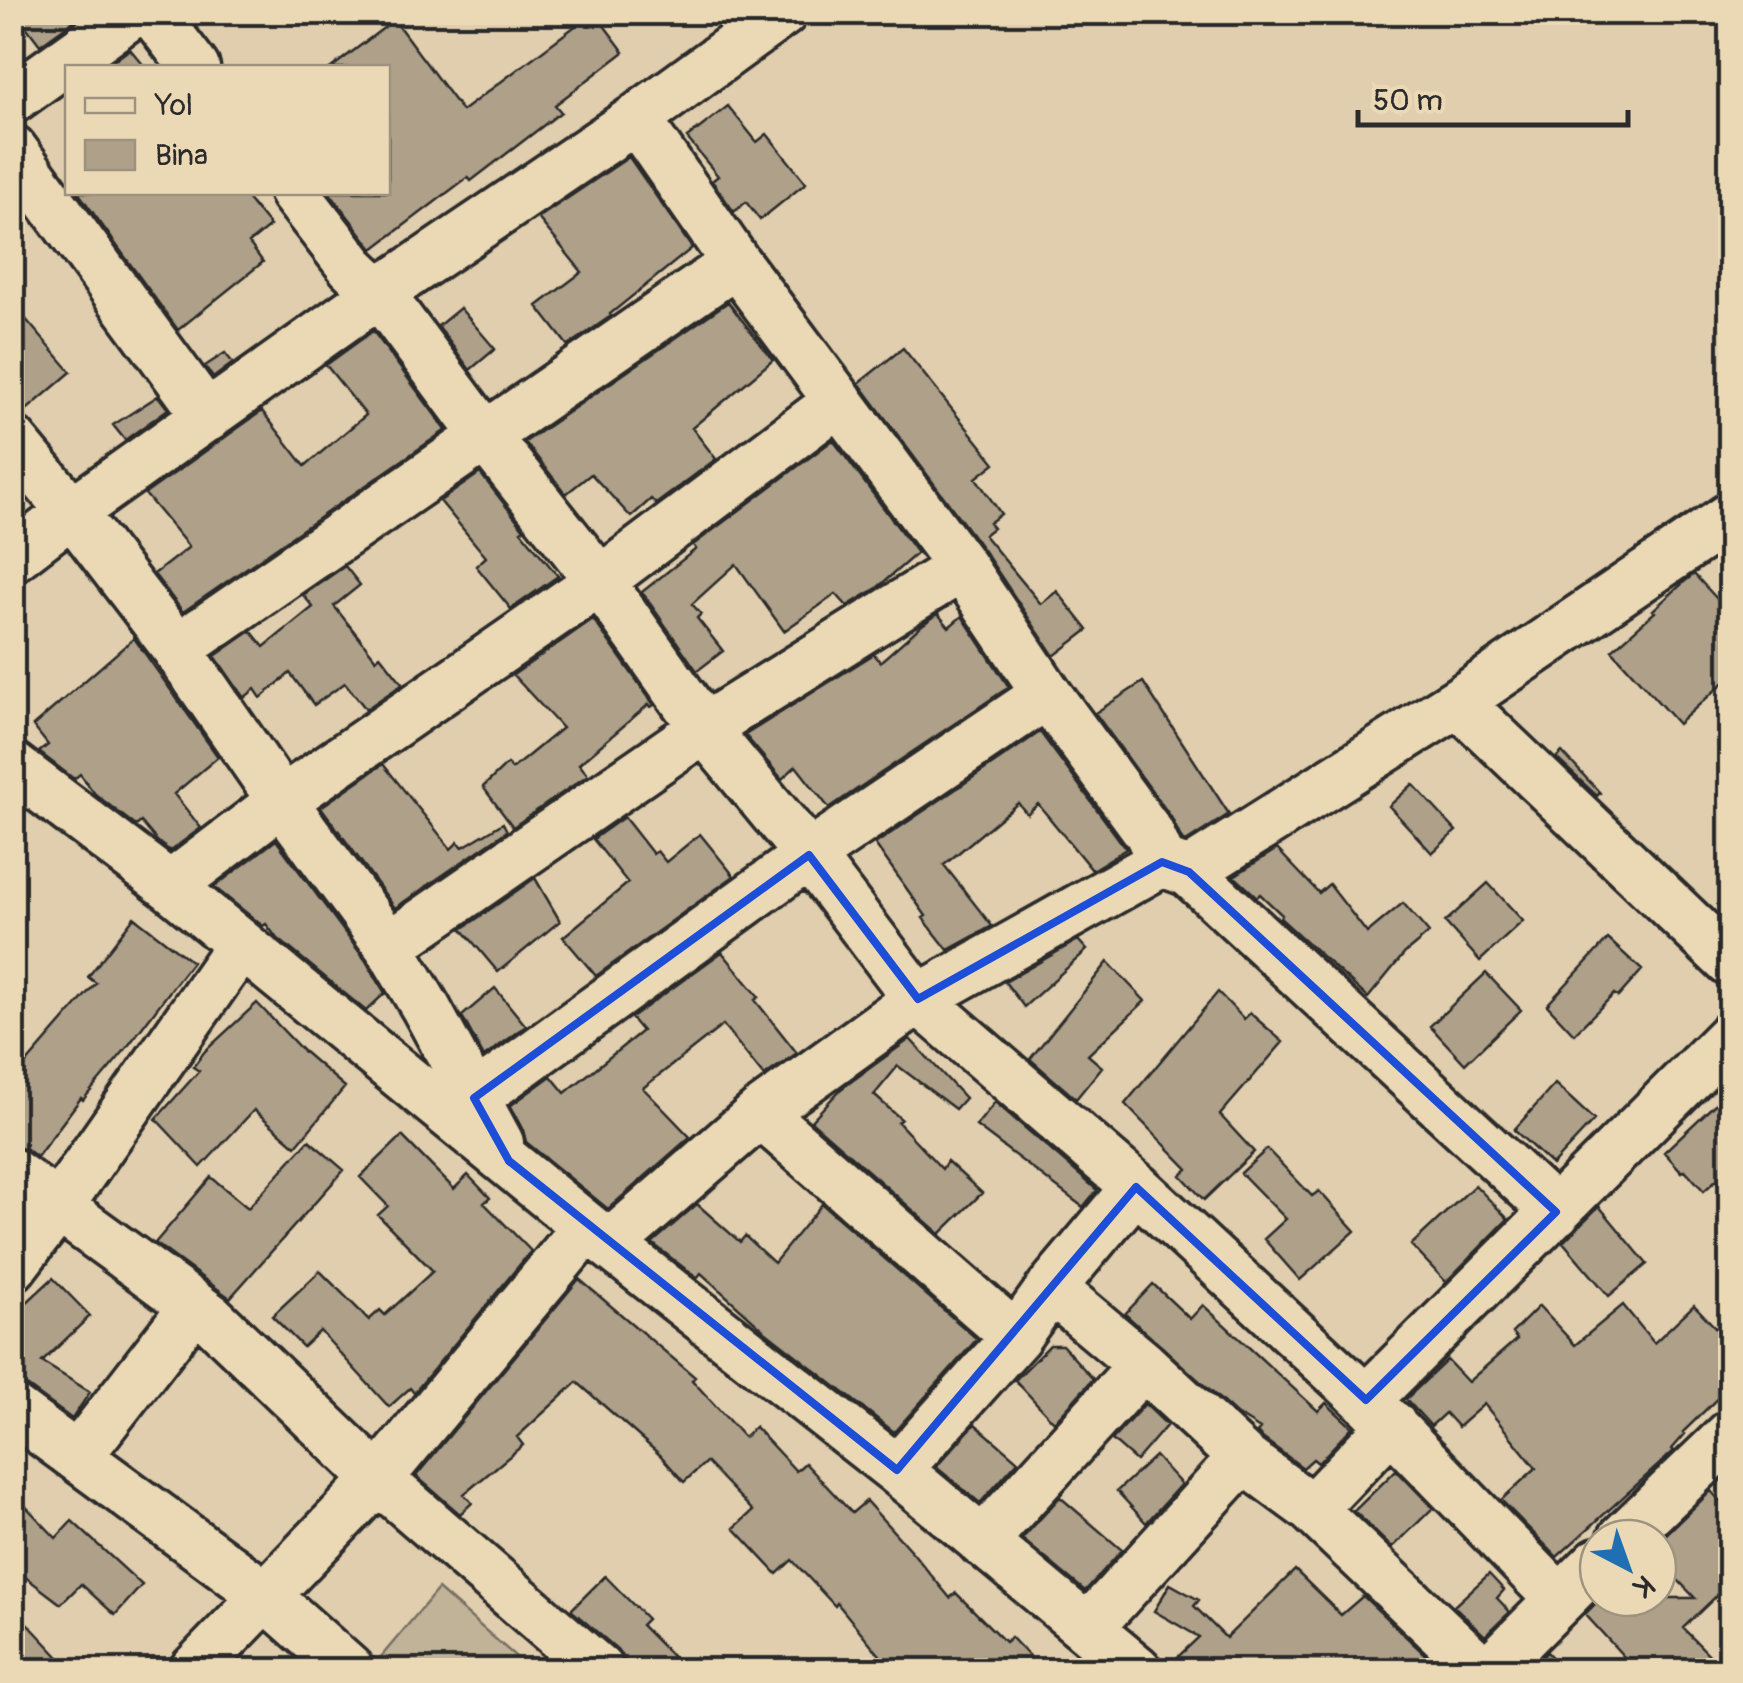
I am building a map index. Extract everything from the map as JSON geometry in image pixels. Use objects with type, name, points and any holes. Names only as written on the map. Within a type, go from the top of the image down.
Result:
[{"type":"street","points":[[12,100],[134,12]]},
{"type":"street","points":[[152,12],[193,65]]},
{"type":"street","points":[[12,558],[379,293],[636,119],[783,12]]},
{"type":"street","points":[[636,119],[1176,867],[1556,1212]]},
{"type":"street","points":[[12,149],[208,417]]},
{"type":"street","points":[[296,195],[352,267],[379,293],[600,582],[704,728],[809,855],[918,999],[1136,1187],[1379,1413],[1559,1599]]},
{"type":"street","points":[[178,649],[736,262]]},
{"type":"street","points":[[170,886],[282,801],[600,582],[840,401]]},
{"type":"street","points":[[12,440],[178,649],[282,801],[390,946],[509,1161]]},
{"type":"street","points":[[194,1670],[378,1479],[599,1236],[760,1113],[918,999],[1176,867],[1458,702],[1730,517]]},
{"type":"street","points":[[390,946],[704,728],[962,567]]},
{"type":"street","points":[[474,1098],[809,855],[1048,694]]},
{"type":"street","points":[[1458,702],[1730,962]]},
{"type":"street","points":[[12,766],[170,886],[599,1236],[897,1470],[1137,1670]]},
{"type":"street","points":[[12,1267],[240,946]]},
{"type":"street","points":[[1312,1509],[1379,1413],[1556,1212],[1730,1038]]},
{"type":"street","points":[[760,1113],[1016,1337]]},
{"type":"street","points":[[12,1173],[211,1318],[378,1479],[599,1670]]},
{"type":"street","points":[[897,1470],[1016,1337],[1050,1288],[1136,1187]]},
{"type":"street","points":[[1050,1288],[1143,1365],[1243,1458],[1312,1509],[1481,1670]]},
{"type":"street","points":[[77,1457],[194,1306]]},
{"type":"street","points":[[982,1542],[1143,1365]]},
{"type":"street","points":[[12,1409],[266,1596],[348,1670]]},
{"type":"street","points":[[1644,1518],[1730,1435]]},
{"type":"street","points":[[1088,1628],[1243,1458]]},
{"type":"street","points":[[1490,1670],[1578,1581]]},
{"type":"highlighted area","points":[[809,855],[918,999],[1162,862],[1189,872],[1556,1212],[1366,1400],[1136,1187],[897,1470],[509,1161],[474,1098]]},
{"type":"shaded area","points":[[438,1589],[531,1670],[370,1670]]},
{"type":"building","points":[[15,12],[86,12],[40,45]]},
{"type":"building","points":[[594,12],[624,52],[555,105],[561,112],[373,249],[331,195],[390,195],[390,65],[335,65],[394,20],[462,111]]},
{"type":"building","points":[[130,49],[143,65],[108,65]]},
{"type":"building","points":[[728,106],[757,142],[767,134],[806,183],[760,220],[746,202],[734,212],[712,181],[718,176],[687,138]]},
{"type":"building","points":[[629,157],[692,248],[611,316],[568,346],[537,306],[582,272],[538,218]]},
{"type":"building","points":[[80,195],[244,195],[270,226],[249,243],[263,262],[178,330]]},
{"type":"building","points":[[728,302],[773,360],[692,428],[716,459],[656,504],[651,499],[631,517],[591,474],[566,494],[525,442]]},
{"type":"building","points":[[12,303],[71,372],[22,414],[12,413]]},
{"type":"building","points":[[460,308],[495,349],[470,370],[438,326]]},
{"type":"building","points":[[373,331],[446,430],[183,612],[154,574],[189,547],[145,494],[262,411],[305,466],[366,415],[326,365]]},
{"type":"building","points":[[903,348],[995,463],[976,478],[1001,514],[989,523],[993,528],[984,535],[1041,604],[1057,591],[1088,630],[1054,656],[984,551],[859,383]]},
{"type":"building","points":[[225,353],[233,363],[213,378],[205,366]]},
{"type":"building","points":[[158,396],[168,409],[125,440],[113,425]]},
{"type":"building","points":[[833,440],[917,553],[877,588],[847,606],[836,594],[784,631],[736,564],[692,604],[701,614],[697,618],[723,651],[697,671],[642,592],[696,549],[693,545]]},
{"type":"building","points":[[480,473],[558,576],[511,609],[476,566],[486,557],[440,501]]},
{"type":"building","points":[[345,566],[360,585],[334,606],[376,659],[380,655],[403,684],[366,709],[345,683],[314,705],[290,673],[261,698],[255,689],[244,698],[215,656],[251,631],[264,647],[313,607],[303,595]]},
{"type":"building","points":[[1694,574],[1730,613],[1730,677],[1678,724],[1612,650]]},
{"type":"building","points":[[938,614],[949,627],[962,616],[1009,687],[829,808],[796,766],[782,779],[745,735],[874,654],[880,662]]},
{"type":"building","points":[[593,619],[654,705],[649,704],[579,764],[588,775],[513,827],[483,787],[507,764],[512,769],[562,728],[513,675]]},
{"type":"building","points":[[134,638],[218,757],[174,794],[201,828],[170,851],[141,822],[136,826],[95,794],[80,774],[74,779],[39,752],[48,745],[33,726]]},
{"type":"building","points":[[1143,682],[1229,814],[1186,842],[1095,713]]},
{"type":"building","points":[[1040,732],[1126,849],[1092,870],[1038,804],[1027,814],[1018,803],[944,865],[992,926],[948,950],[875,844]]},
{"type":"building","points":[[1562,752],[1600,793],[1597,796],[1556,758]]},
{"type":"building","points":[[383,764],[451,849],[458,842],[463,847],[503,823],[507,831],[395,908],[321,807]]},
{"type":"building","points":[[1413,784],[1456,831],[1432,853],[1389,806]]},
{"type":"building","points":[[624,817],[653,854],[657,851],[666,862],[700,834],[734,876],[596,976],[563,937],[628,883],[593,839]]},
{"type":"building","points":[[276,840],[366,961],[385,993],[366,1011],[276,937],[266,924],[263,926],[214,887]]},
{"type":"building","points":[[1277,849],[1319,893],[1329,884],[1367,933],[1403,903],[1429,933],[1405,953],[1368,998],[1280,918],[1282,915],[1260,894],[1257,897],[1234,876]]},
{"type":"building","points":[[535,878],[560,921],[498,972],[462,929]]},
{"type":"building","points":[[1488,883],[1523,921],[1480,961],[1445,922]]},
{"type":"building","points":[[134,917],[192,962],[37,1157],[12,1146],[12,1080],[96,983],[88,977]]},
{"type":"building","points":[[1608,939],[1642,970],[1618,997],[1614,994],[1574,1034],[1547,1005]]},
{"type":"building","points":[[1078,940],[1087,950],[1024,1007],[1005,982]]},
{"type":"building","points":[[722,952],[797,1053],[764,1076],[723,1025],[643,1088],[690,1137],[608,1209],[526,1142],[510,1106],[551,1076],[565,1093],[642,1031],[631,1018]]},
{"type":"building","points":[[1108,962],[1145,1001],[1088,1055],[1102,1067],[1076,1099],[1030,1059]]},
{"type":"building","points":[[1486,973],[1521,1010],[1465,1064],[1430,1026]]},
{"type":"building","points":[[495,988],[526,1026],[484,1057],[462,1016]]},
{"type":"building","points":[[1218,992],[1244,1019],[1250,1013],[1283,1042],[1220,1115],[1254,1152],[1204,1200],[1181,1175],[1188,1169],[1125,1104]]},
{"type":"building","points":[[257,1003],[345,1087],[296,1146],[254,1110],[201,1167],[156,1119],[199,1071],[193,1067],[205,1051]]},
{"type":"building","points":[[910,1039],[965,1098],[955,1109],[898,1066],[874,1095],[901,1119],[898,1122],[942,1169],[947,1161],[982,1193],[940,1234],[811,1121],[841,1089]]},
{"type":"building","points":[[1555,1084],[1594,1120],[1552,1165],[1514,1130]]},
{"type":"building","points":[[1730,1090],[1730,1196],[1716,1180],[1704,1191],[1664,1152]]},
{"type":"building","points":[[995,1102],[1097,1190],[1083,1207],[976,1126]]},
{"type":"building","points":[[402,1136],[454,1189],[468,1175],[490,1198],[484,1203],[531,1251],[414,1393],[410,1388],[389,1407],[320,1331],[303,1347],[272,1316],[320,1271],[369,1320],[380,1310],[385,1315],[433,1271],[378,1215],[388,1206],[360,1177]]},
{"type":"building","points":[[309,1140],[344,1170],[230,1298],[155,1243],[211,1177],[248,1208]]},
{"type":"building","points":[[1267,1149],[1312,1196],[1319,1191],[1355,1231],[1300,1280],[1264,1239],[1286,1219],[1241,1173]]},
{"type":"building","points":[[1475,1185],[1508,1219],[1446,1282],[1411,1245]]},
{"type":"building","points":[[697,1204],[740,1242],[745,1236],[774,1263],[822,1204],[977,1339],[894,1432],[765,1331],[701,1273],[697,1278],[652,1243]]},
{"type":"building","points":[[1599,1206],[1647,1264],[1609,1296],[1563,1242]]},
{"type":"building","points":[[53,1278],[90,1316],[42,1362],[90,1392],[72,1419],[28,1387],[12,1382],[12,1316]]},
{"type":"building","points":[[579,1279],[695,1377],[692,1380],[744,1437],[755,1427],[796,1471],[805,1463],[852,1513],[866,1501],[950,1598],[956,1593],[1005,1642],[1011,1637],[1042,1670],[892,1670],[837,1603],[835,1606],[792,1560],[777,1574],[734,1528],[753,1511],[706,1462],[684,1482],[660,1455],[577,1382],[517,1437],[523,1445],[464,1494],[472,1503],[460,1514],[416,1476]]},
{"type":"building","points":[[1153,1284],[1190,1319],[1203,1305],[1318,1411],[1326,1403],[1352,1427],[1318,1463],[1313,1459],[1303,1468],[1261,1437],[1257,1433],[1260,1429],[1236,1414],[1125,1314]]},
{"type":"building","points":[[1623,1305],[1654,1343],[1694,1305],[1730,1343],[1730,1386],[1683,1432],[1674,1451],[1600,1518],[1578,1518],[1578,1538],[1557,1557],[1501,1500],[1536,1468],[1484,1404],[1458,1427],[1445,1413],[1431,1426],[1406,1399],[1447,1360],[1468,1382],[1517,1339],[1512,1333],[1539,1306],[1575,1345]]},
{"type":"building","points":[[1050,1345],[1062,1345],[1093,1379],[1054,1422],[1015,1380]]},
{"type":"building","points":[[1145,1404],[1167,1425],[1136,1461],[1112,1440]]},
{"type":"building","points":[[975,1424],[1018,1461],[980,1503],[936,1467]]},
{"type":"building","points":[[1155,1456],[1181,1484],[1146,1523],[1117,1491]]},
{"type":"building","points":[[1396,1470],[1433,1508],[1392,1548],[1354,1511]]},
{"type":"building","points":[[1711,1491],[1730,1512],[1730,1583],[1683,1628],[1724,1670],[1636,1670],[1589,1618],[1678,1618],[1678,1598],[1695,1598],[1678,1580],[1678,1523]]},
{"type":"building","points":[[12,1492],[56,1538],[72,1521],[142,1585],[115,1615],[81,1584],[61,1604],[12,1567]]},
{"type":"building","points":[[1060,1497],[1122,1550],[1085,1591],[1022,1539]]},
{"type":"building","points":[[1295,1570],[1341,1615],[1363,1596],[1435,1664],[1430,1670],[1164,1670],[1199,1637],[1154,1611],[1170,1584],[1199,1600],[1194,1606],[1226,1638]]},
{"type":"building","points":[[1489,1574],[1504,1590],[1497,1598],[1510,1612],[1485,1636],[1454,1606]]},
{"type":"building","points":[[605,1576],[647,1619],[641,1625],[686,1670],[626,1670],[625,1660],[617,1649],[571,1610]]},
{"type":"building","points":[[12,1607],[71,1670],[12,1670]]},
{"type":"building","points":[[1547,1652],[1564,1670],[1528,1670]]}]
